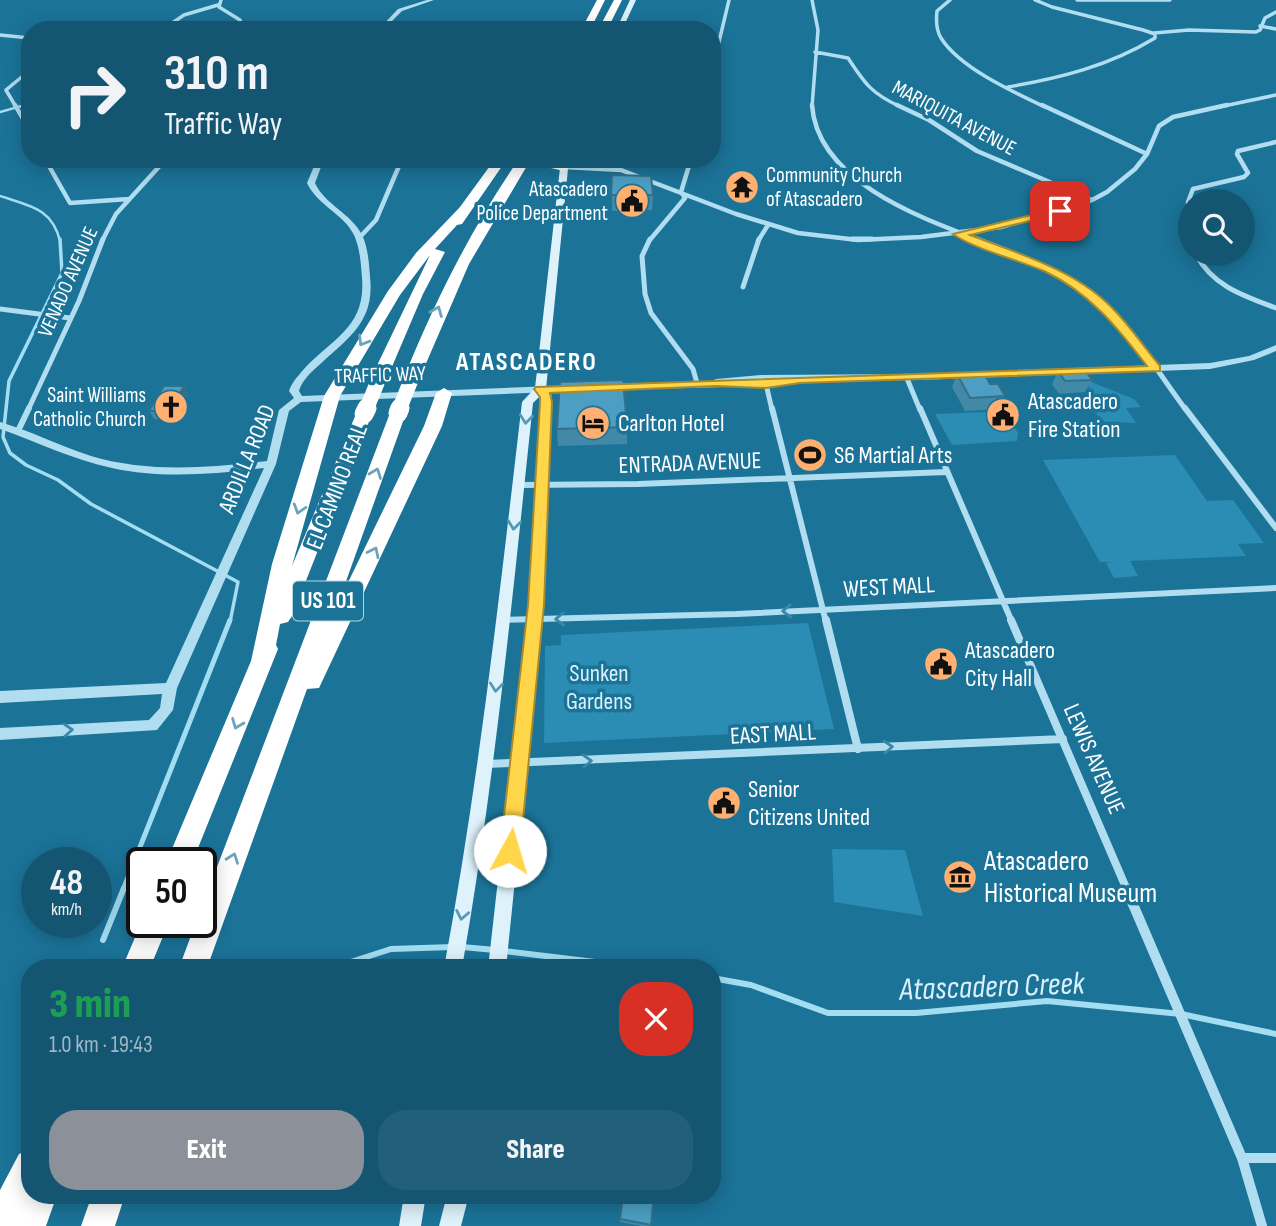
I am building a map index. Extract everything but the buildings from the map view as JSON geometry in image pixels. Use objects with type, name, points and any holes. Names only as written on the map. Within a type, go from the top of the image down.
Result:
[{"type":"highway","points":[[590,21],[601,0]]},
{"type":"highway","points":[[608,21],[618,0]]},
{"type":"highway","name":"EL CAMINO REAL","points":[[186,847],[416,293],[464,210],[494,168]]},
{"type":"highway","name":"EL CAMINO REAL","points":[[195,959],[413,375],[458,267],[488,213],[519,168]]},
{"type":"highway","points":[[262,661],[282,564],[332,397],[362,342],[401,284],[421,256],[464,210]]},
{"type":"highway","points":[[258,789],[391,517],[433,426],[444,393]]},
{"type":"highway","points":[[140,959],[148,938]]},
{"type":"highway","points":[[10,1223],[21,1191]]},
{"type":"highway","points":[[10,1223],[31,1204]]},
{"type":"highway","points":[[98,1226],[106,1204]]},
{"type":"main road","points":[[623,21],[633,0]]},
{"type":"main road","points":[[455,959],[472,862],[485,764],[528,402],[540,389],[564,168]]},
{"type":"main road","points":[[499,959],[540,539],[540,485],[546,396],[540,389]]},
{"type":"main road","points":[[410,1226],[414,1204]]},
{"type":"main road","points":[[450,1226],[456,1204]]},
{"type":"street","points":[[175,21],[184,15],[218,5],[221,0]]},
{"type":"street","points":[[389,21],[400,10],[432,0]]},
{"type":"street","points":[[721,33],[729,0]]},
{"type":"street","points":[[812,0],[816,8],[813,116],[819,138],[828,150],[849,173],[884,198],[958,234],[1049,270],[1084,289],[1111,313],[1156,369],[1276,528]]},
{"type":"street","points":[[950,0],[937,11],[937,26],[941,39],[967,63],[1008,87],[1147,154]]},
{"type":"street","points":[[1035,0],[1052,7],[1154,33],[1189,30],[1251,32],[1259,30],[1265,18],[1276,12]]},
{"type":"street","points":[[1077,0],[1170,0]]},
{"type":"street","points":[[218,5],[240,21]]},
{"type":"street","points":[[1260,26],[1276,29]]},
{"type":"street","points":[[1008,87],[1045,82],[1083,71],[1132,52],[1154,38],[1154,33]]},
{"type":"street","points":[[0,35],[21,37]]},
{"type":"street","name":"MARIQUITA AVENUE","points":[[815,52],[848,58],[874,94],[929,120],[976,151],[1093,200]]},
{"type":"street","points":[[21,78],[6,90],[21,116]]},
{"type":"street","points":[[612,168],[768,225],[810,235],[858,240],[958,234],[1031,219],[1093,200],[1122,181],[1147,154],[1159,126],[1173,117],[1196,110],[1276,96]]},
{"type":"street","points":[[1193,189],[1244,177],[1248,173],[1237,154],[1238,151],[1276,142]]},
{"type":"street","points":[[50,168],[69,203],[130,199]]},
{"type":"street","name":"VENADO AVENUE","points":[[18,431],[70,318],[99,246],[117,214],[158,168]]},
{"type":"street","name":"ARDILLA ROAD","points":[[0,734],[152,726],[166,710],[170,688],[271,464],[284,410],[299,399],[294,391],[296,384],[353,329],[366,305],[368,285],[359,238],[346,219],[313,188],[312,178],[317,168]]},
{"type":"street","points":[[359,238],[376,220],[398,168]]},
{"type":"street","points":[[681,192],[688,168]]},
{"type":"street","points":[[681,192],[685,198],[645,244],[642,256],[645,294],[656,322],[693,369],[697,383]]},
{"type":"street","points":[[743,287],[759,238],[768,225]]},
{"type":"street","points":[[1203,266],[1218,282],[1235,292],[1276,308]]},
{"type":"street","points":[[0,309],[70,318]]},
{"type":"street","points":[[602,387],[761,378],[1156,369],[1237,362],[1276,348]]},
{"type":"street","name":"LEWIS AVENUE","points":[[906,376],[1242,1158],[1262,1226]]},
{"type":"street","points":[[716,382],[766,384],[800,379]]},
{"type":"street","points":[[766,384],[858,749]]},
{"type":"street","name":"TRAFFIC WAY","points":[[299,399],[588,387]]},
{"type":"street","points":[[0,425],[89,459],[145,471],[204,472],[271,464]]},
{"type":"street","name":"ENTRADA AVENUE","points":[[519,485],[638,484],[946,472]]},
{"type":"street","name":"WEST MALL","points":[[503,620],[822,610],[1276,588]]},
{"type":"street","points":[[0,696],[170,688]]},
{"type":"street","name":"EAST MALL","points":[[485,764],[1063,739]]},
{"type":"street","points":[[1242,1158],[1276,1158]]},
{"type":"green space","points":[[1089,381],[1134,399],[1141,407],[1126,408],[1136,423],[1105,422],[1090,408],[1085,399],[1089,393]]},
{"type":"green space","points":[[986,412],[1009,419],[1018,433],[1017,441],[952,445],[935,414]]},
{"type":"green space","points":[[1175,455],[1207,501],[1233,500],[1264,543],[1238,544],[1246,556],[1130,561],[1138,576],[1114,578],[1106,563],[1113,562],[1100,562],[1043,460]]},
{"type":"green space","name":"Sunken Gardens","points":[[808,623],[834,729],[544,743],[545,646],[561,645],[561,635]]},
{"type":"green space","points":[[832,849],[905,850],[923,916],[834,902]]},
{"type":"waterway","points":[[0,112],[21,106]]},
{"type":"waterway","points":[[0,196],[30,206],[45,215],[51,221],[60,241]]},
{"type":"waterway","points":[[60,239],[62,273],[9,381],[3,437],[10,453],[26,465],[58,480],[91,504],[238,582],[230,622]]},
{"type":"waterway","points":[[123,890],[230,620]]},
{"type":"waterway","points":[[103,940],[124,888]]},
{"type":"waterway","name":"Atascadero Creek","points":[[360,959],[391,949],[453,947]]},
{"type":"waterway","name":"Atascadero Creek","points":[[462,947],[495,950]]},
{"type":"waterway","name":"Atascadero Creek","points":[[504,951],[570,959]]},
{"type":"waterway","name":"Atascadero Creek","points":[[721,980],[751,985],[828,1013],[916,1013],[1047,1001],[1181,1014],[1276,1034]]},
{"type":"place","name":"Community Church of Atascadero","points":[[742,187]]},
{"type":"place","name":"Atascadero Police Department","points":[[632,201]]},
{"type":"place","name":"Saint Williams Catholic Church","points":[[171,407]]},
{"type":"place","name":"Atascadero Fire Station","points":[[1003,415]]},
{"type":"place","name":"Carlton Hotel","points":[[593,423]]},
{"type":"place","name":"S6 Martial Arts","points":[[810,455]]},
{"type":"place","name":"Atascadero City Hall","points":[[941,664]]},
{"type":"place","name":"Senior Citizens United","points":[[724,803]]},
{"type":"place","name":"Atascadero Historical Museum","points":[[960,877]]},
{"type":"district","name":"ATASCADERO","points":[[527,362]]},
{"type":"route","points":[[510,851],[536,605],[546,402],[546,396],[540,389],[716,382],[766,384],[800,379],[1156,369],[1103,304],[1084,289],[1049,270],[958,234],[1001,227],[1060,211]]}]
